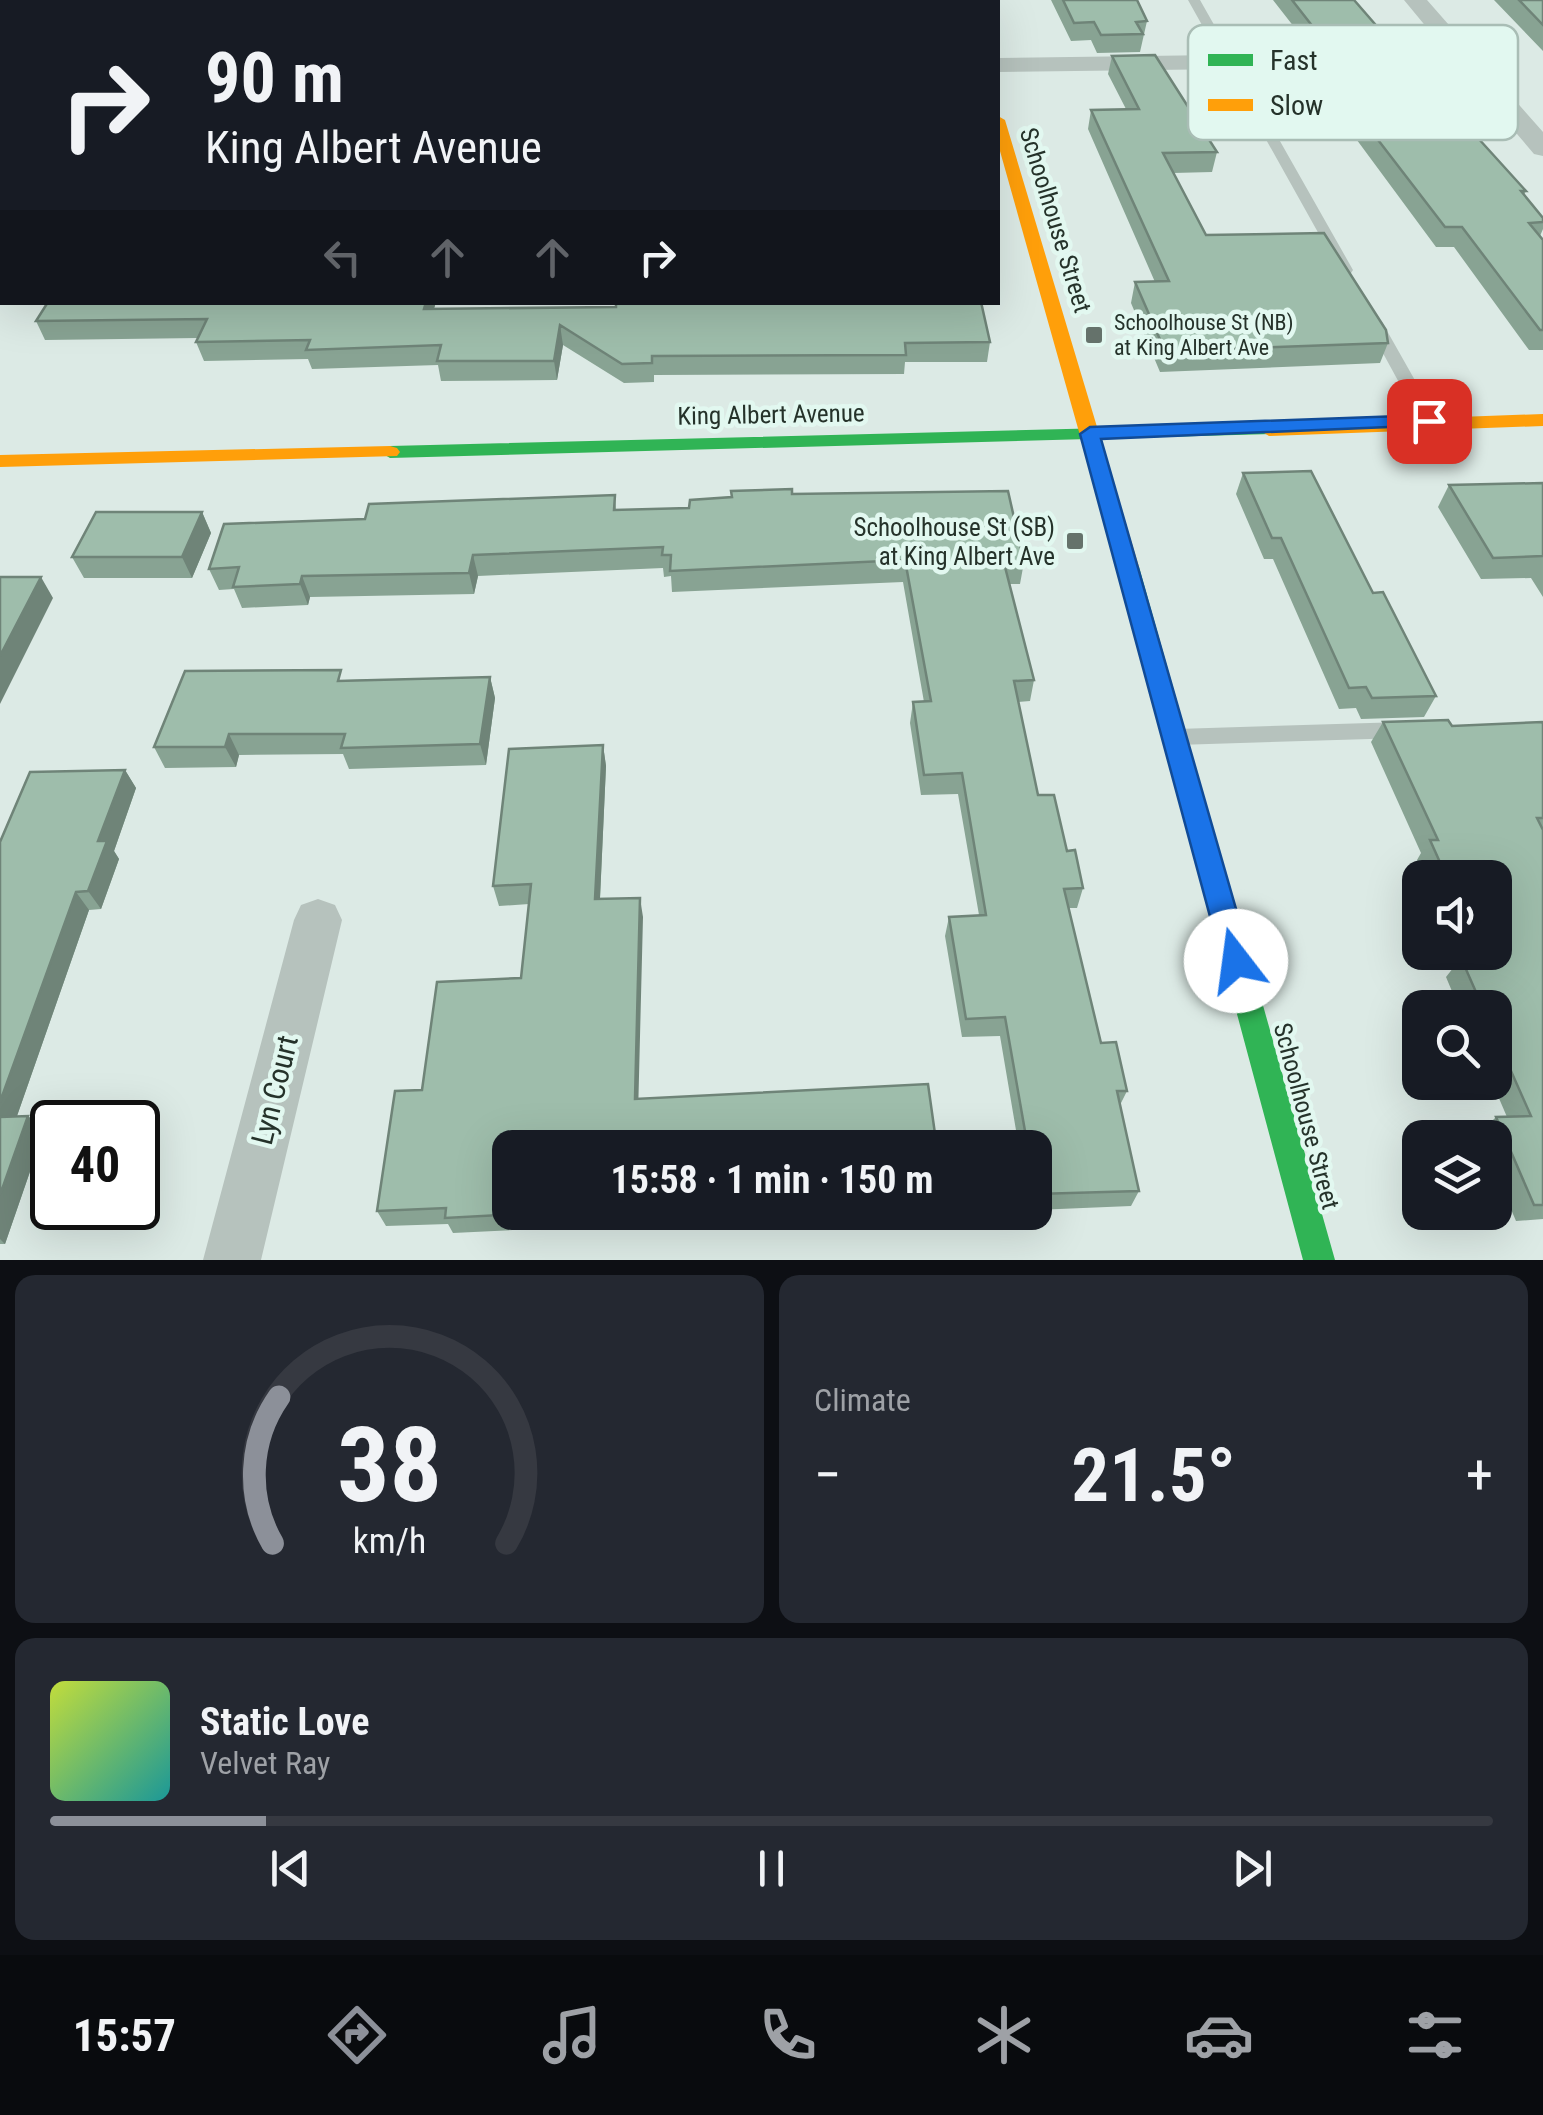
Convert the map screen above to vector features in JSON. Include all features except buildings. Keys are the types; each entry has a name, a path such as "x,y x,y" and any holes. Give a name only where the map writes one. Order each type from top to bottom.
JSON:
{"street":[{"path":"1414,0 1436,25"},
{"path":"1000,65 1188,63"},
{"path":"1518,120 1543,148"},
{"name":"Schoolhouse Street","path":"1000,127 1090,434 1318,1260"},
{"name":"King Albert Avenue","path":"0,461 1543,420"},
{"name":"Lyn Court","path":"232,1260 318,920"}],"lane":[{"path":"1194,0 1209,25"},
{"path":"1273,140 1356,289"},
{"path":"1365,306 1429,421"},
{"path":"1175,737 1429,729"}],"traffic: fast":[{"path":"390,452 1269,430"},
{"path":"1128,567 1319,1260"}],"traffic: slow":[{"path":"1000,127 1128,567"},
{"path":"1269,430 1543,420"},
{"path":"0,461 390,452"}],"place":[{"name":"Schoolhouse St (NB) at King Albert Ave","path":"1094,335"},
{"name":"Schoolhouse St (SB) at King Albert Ave","path":"1075,541"}],"route":[{"path":"1236,961 1090,434 1429,421"}]}
